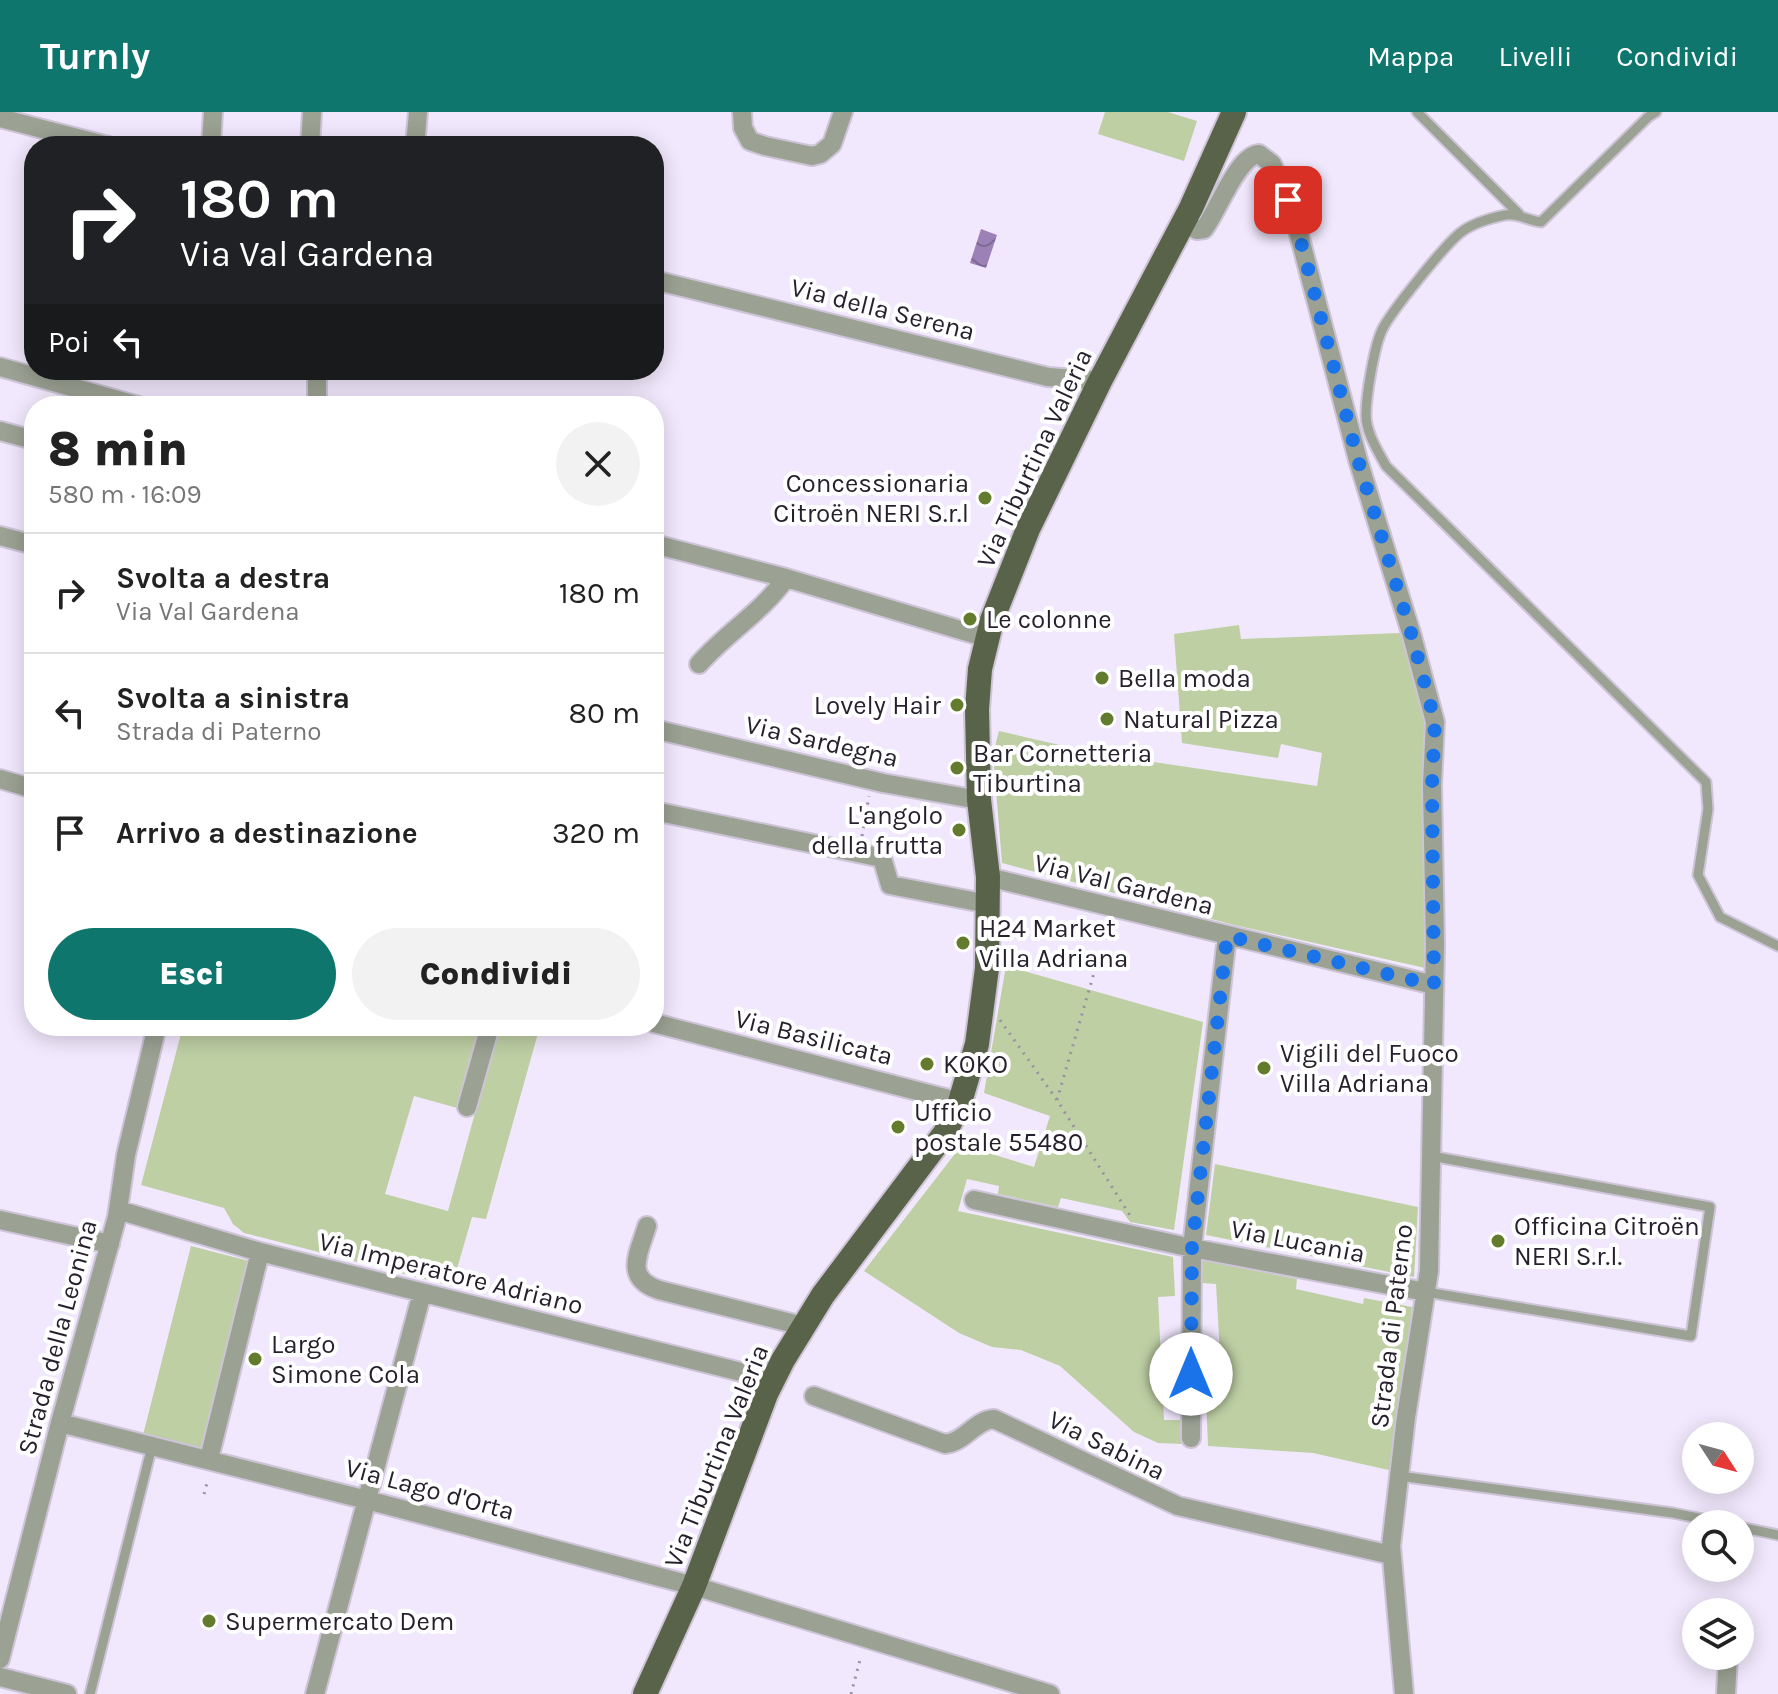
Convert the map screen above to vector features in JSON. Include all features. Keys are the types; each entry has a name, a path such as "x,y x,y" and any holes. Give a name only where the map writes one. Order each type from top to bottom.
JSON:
{"main road":[{"name":"Via Tiburtina Valeria","path":"645,1694 694,1586 773,1380 803,1326 945,1133 960,1102 977,1044 984,997 988,877 979,800 977,709 980,669 987,638 997,603 1019,549 1100,381 1184,223 1234,112"},
{"name":"Via Tiburtina Valeria","path":"1223,142 1244,112"}],"street":[{"path":"212,136 213,112"},
{"path":"311,136 312,112"},
{"path":"416,136 418,112"},
{"path":"742,112 743,128 750,141 812,156 820,154 832,144 843,112"},
{"path":"0,118 49,136"},
{"name":"Strada di Paterno","path":"1184,223 1197,230 1204,229 1250,155 1263,155 1272,164 1295,219 1358,460 1435,722 1429,1262 1391,1555 1405,1694"},
{"name":"Via della Serena","path":"664,282 1042,376 1100,381"},
{"path":"0,367 24,371"},
{"path":"80,380 116,396"},
{"path":"0,431 24,437"},
{"path":"0,536 24,542"},
{"path":"664,547 786,578 987,638"},
{"path":"699,664 717,643 770,599 786,578"},
{"name":"Via Sardegna","path":"664,731 872,780 979,800"},
{"path":"0,779 24,786"},
{"path":"664,813 882,858 890,885 988,904"},
{"name":"Via Val Gardena","path":"988,877 1434,985"},
{"path":"1191,1438 1192,1248 1227,936"},
{"name":"Via Basilicata","path":"664,1026 960,1102"},
{"name":"Strada della Leonina","path":"0,1659 4,1629 110,1244 126,1155 155,1036"},
{"path":"467,1107 487,1036"},
{"name":"Via Lucania","path":"974,1200 1192,1248 1426,1292"},
{"name":"Via Imperatore Adriano","path":"118,1210 260,1252 773,1380"},
{"path":"0,1220 110,1244"},
{"path":"647,1226 636,1264 637,1274 643,1283 659,1290 803,1326"},
{"path":"209,1459 260,1252"},
{"path":"315,1694 422,1293"},
{"name":"Via Sabina","path":"814,1396 945,1444 957,1441 986,1420 994,1419 1183,1508 1391,1555"},
{"name":"Via Lago d'Orta","path":"60,1423 694,1586"},
{"path":"694,1586 867,1649 1050,1694"},
{"path":"1726,1694 1727,1670"},
{"path":"0,1677 67,1694"}],"lane":[{"path":"1417,112 1519,214 1541,222 1656,112"},
{"path":"1519,214 1479,223 1460,233 1382,330 1366,417 1370,435 1386,466 1706,782 1708,809 1698,875 1720,917 1778,946"},
{"path":"1426,1292 1691,1336 1710,1207 1431,1156"},
{"path":"90,1694 152,1446"},
{"path":"1399,1476 1682,1515"},
{"path":"1754,1530 1778,1535"}],"path":[{"path":"859,853 872,780"},
{"path":"1057,1100 1096,966"},
{"path":"984,997 1057,1100 1144,1237"},
{"path":"851,1694 867,1649"}],"green space":[{"path":"1105,112 1168,112 1197,121 1184,161 1098,134"},
{"path":"1239,625 1241,639 1400,633 1425,716 1423,834 1428,951 1425,968 1234,925 1002,863 993,754 999,731 1099,754 1317,786 1322,753 1281,744 1278,758 1182,743 1174,634"},
{"path":"1006,966 1203,1022 1174,1230 1130,1222 1122,1211 1061,1198 1058,1207 998,1194 999,1186 967,1179 958,1211 1173,1257 1175,1296 1158,1297 1164,1420 1180,1420 1183,1444 1158,1443 1134,1432 1060,1366 1021,1350 992,1347 959,1333 864,1271 958,1150 967,1155 970,1150 977,1154 979,1150 1034,1167 1050,1116 984,1093"},
{"path":"180,1036 484,1036 461,1109 414,1096 385,1194 448,1211 496,1036 537,1036 486,1219 472,1217 452,1286 244,1233 233,1224 224,1208 141,1185"},
{"path":"1215,1164 1418,1207 1414,1277 1206,1235"},
{"path":"191,1246 249,1261 202,1449 143,1435"},
{"path":"1201,1260 1297,1279 1296,1289 1363,1304 1364,1298 1412,1307 1393,1471 1313,1453 1208,1446 1205,1373 1221,1372 1216,1284 1202,1283"}],"water":[{"path":"981,229 997,235 986,268 970,263"}],"place":[{"name":"Concessionaria Citroën NERI S.r.l","path":"985,498"},
{"name":"Le colonne","path":"970,619"},
{"name":"Bella moda","path":"1102,678"},
{"name":"Lovely Hair","path":"957,705"},
{"name":"Natural Pizza","path":"1107,719"},
{"name":"Bar Cornetteria Tiburtina","path":"957,768"},
{"name":"L'angolo della frutta","path":"959,830"},
{"name":"H24 Market Villa Adriana","path":"963,943"},
{"name":"KOKO","path":"927,1064"},
{"name":"Vigili del Fuoco Villa Adriana","path":"1264,1068"},
{"name":"Ufficio postale 55480","path":"898,1127"},
{"name":"Officina Citroën NERI S.r.l.","path":"1498,1241"},
{"name":"Largo Simone Cola","path":"255,1359"},
{"name":"Supermercato Dem","path":"209,1621"}],"route":[{"path":"1191,1374 1192,1248 1227,936 1434,985 1432,785 1435,722 1358,460 1288,200"}]}
